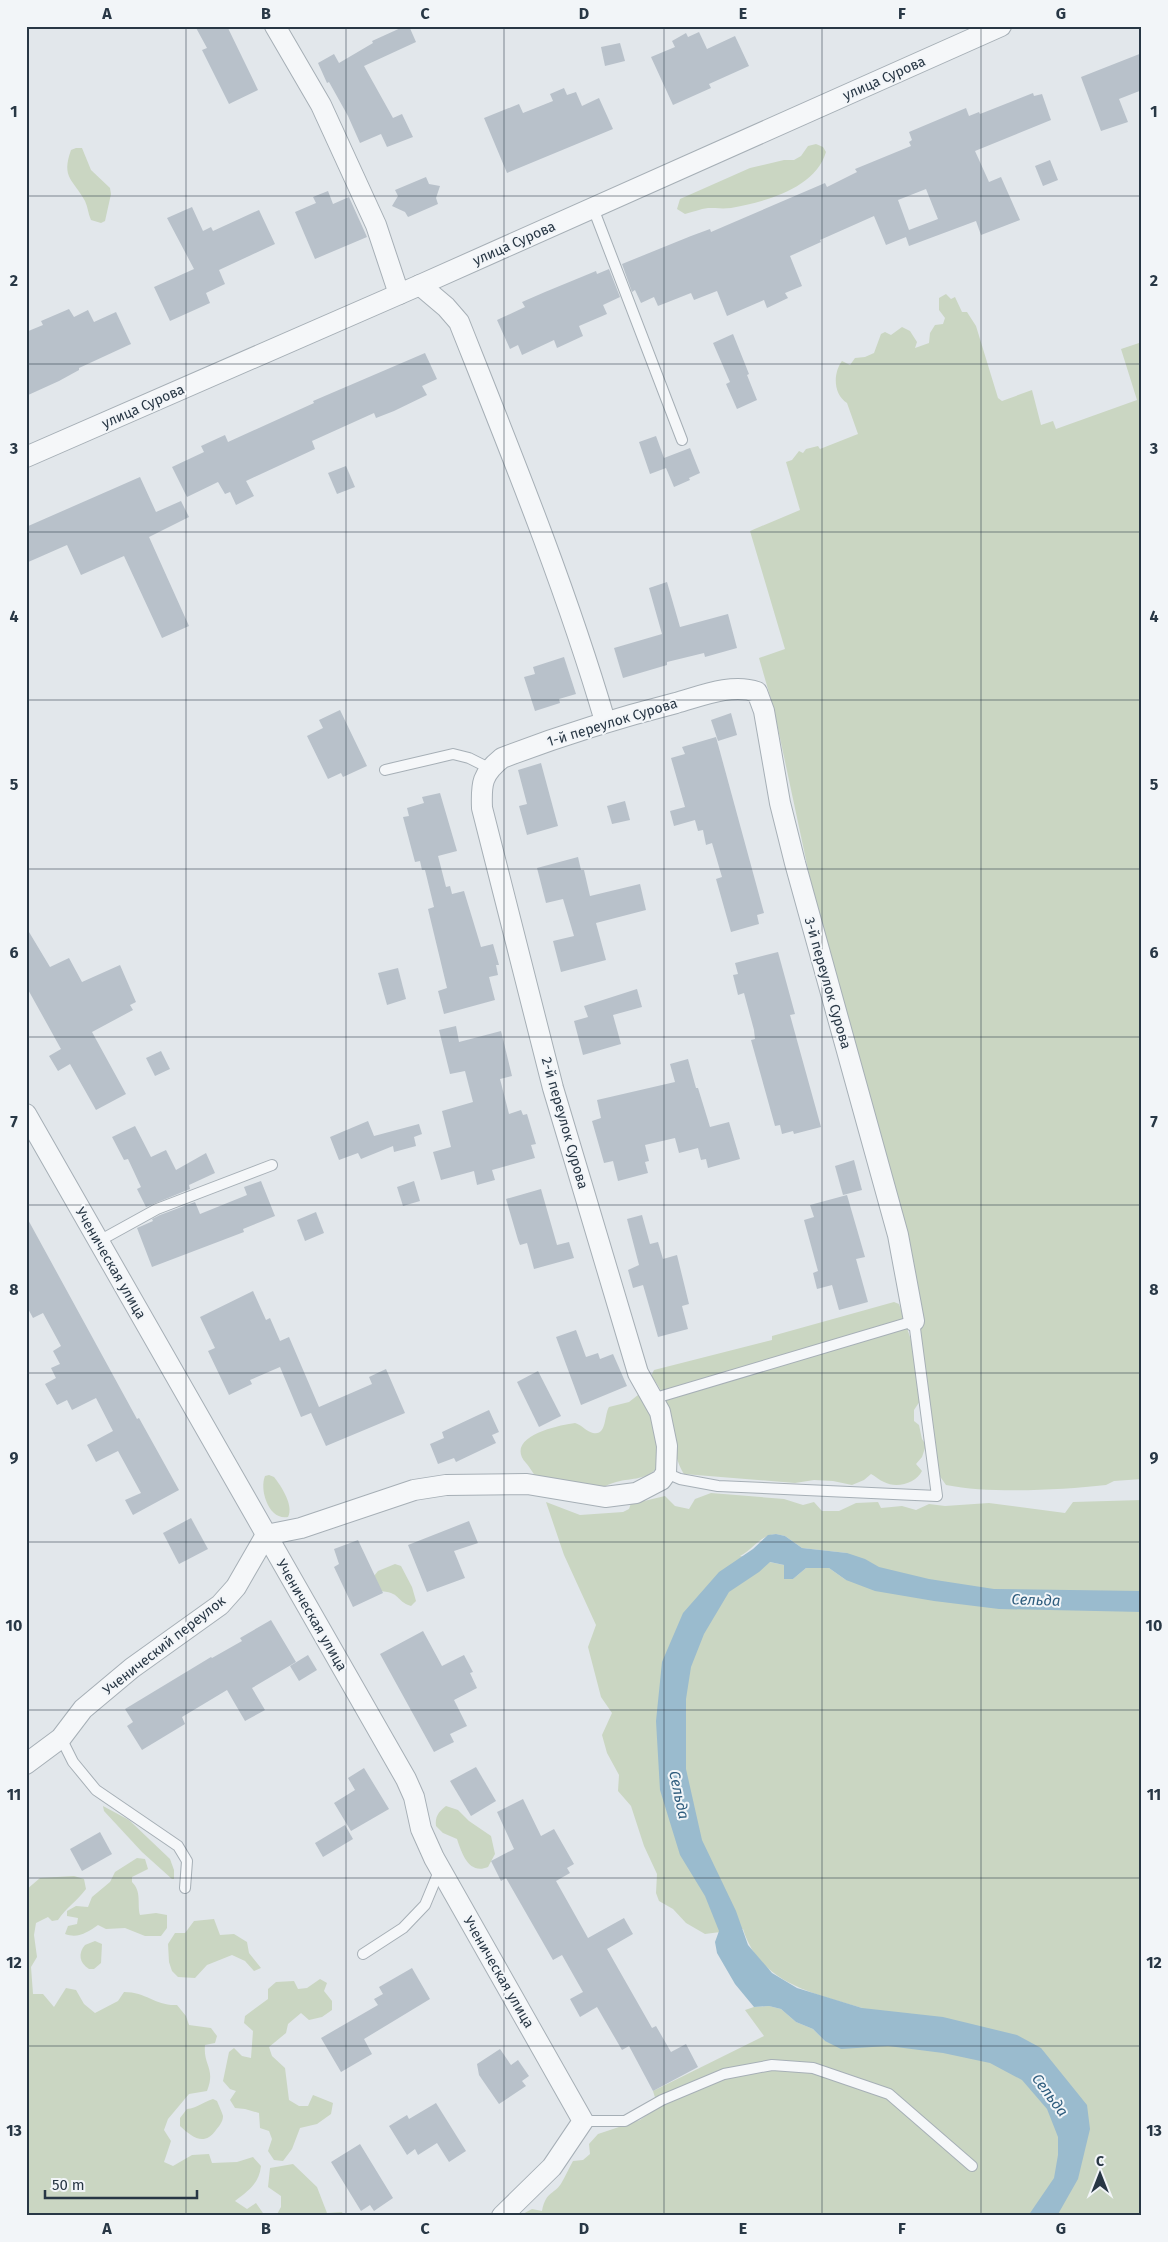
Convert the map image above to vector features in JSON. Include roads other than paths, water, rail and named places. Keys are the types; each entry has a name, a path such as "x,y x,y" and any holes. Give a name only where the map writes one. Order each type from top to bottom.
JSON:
{"street":[{"path":"275,26 321,105 376,225 400,294"},
{"name":"улица Сурова","path":"26,457 400,294 1001,26"},
{"path":"420,285 446,307 459,322 583,647 605,721"},
{"name":"3-й переулок Сурова","path":"710,694 745,688 757,692 764,711 780,804 898,1235 914,1321"},
{"name":"1-й переулок Сурова","path":"489,768 502,758 605,721 710,694"},
{"name":"2-й переулок Сурова","path":"489,768 481,785 482,808 554,1088 638,1373 660,1412 667,1446 666,1473"},
{"name":"Ученическая улица","path":"26,1114 406,1778 414,1796 421,1830 440,1869 584,2121"},
{"path":"266,1535 301,1528 414,1490 454,1485 527,1484 605,1497 636,1493 662,1480 666,1473"},
{"name":"Ученический переулок","path":"26,1764 62,1738 84,1709 132,1668 220,1605 236,1587 266,1535"},
{"path":"502,2216 552,2167 584,2121"}],"lane":[{"path":"593,208 682,440"},
{"path":"385,770 453,754 469,758 489,768"},
{"path":"99,1241 157,1209 272,1164"},
{"path":"652,1399 914,1321 937,1496 718,1486 680,1479 666,1473"},
{"path":"62,1738 73,1762 96,1790 178,1846 187,1861 184,1888"},
{"path":"363,1954 403,1928 425,1905 440,1869"},
{"path":"584,2121 624,2121 662,2100 724,2074 772,2064 813,2068 889,2094 972,2166"}],"water":[{"name":"Сельда","path":"768,1535 785,1536 802,1548 847,1553 865,1559 879,1567 929,1579 994,1589 1142,1591 1142,1612 999,1609 875,1591 846,1580 829,1568 806,1568 793,1579 784,1579 784,1565 770,1562 759,1572 729,1592 704,1634 691,1667 686,1699 686,1769 702,1840 736,1911 748,1945 772,1973 797,1988 862,2008 943,2017 1017,2035 1041,2048 1087,2105 1090,2129 1078,2179 1057,2216 1028,2216 1054,2178 1058,2155 1058,2137 1047,2109 1022,2080 990,2063 943,2053 888,2046 841,2049 825,2041 813,2029 796,2022 781,2009 769,2006 754,2007 735,1984 717,1953 715,1942 719,1931 705,1896 680,1855 660,1790 656,1721 662,1662 683,1613 719,1572 753,1549"}]}
